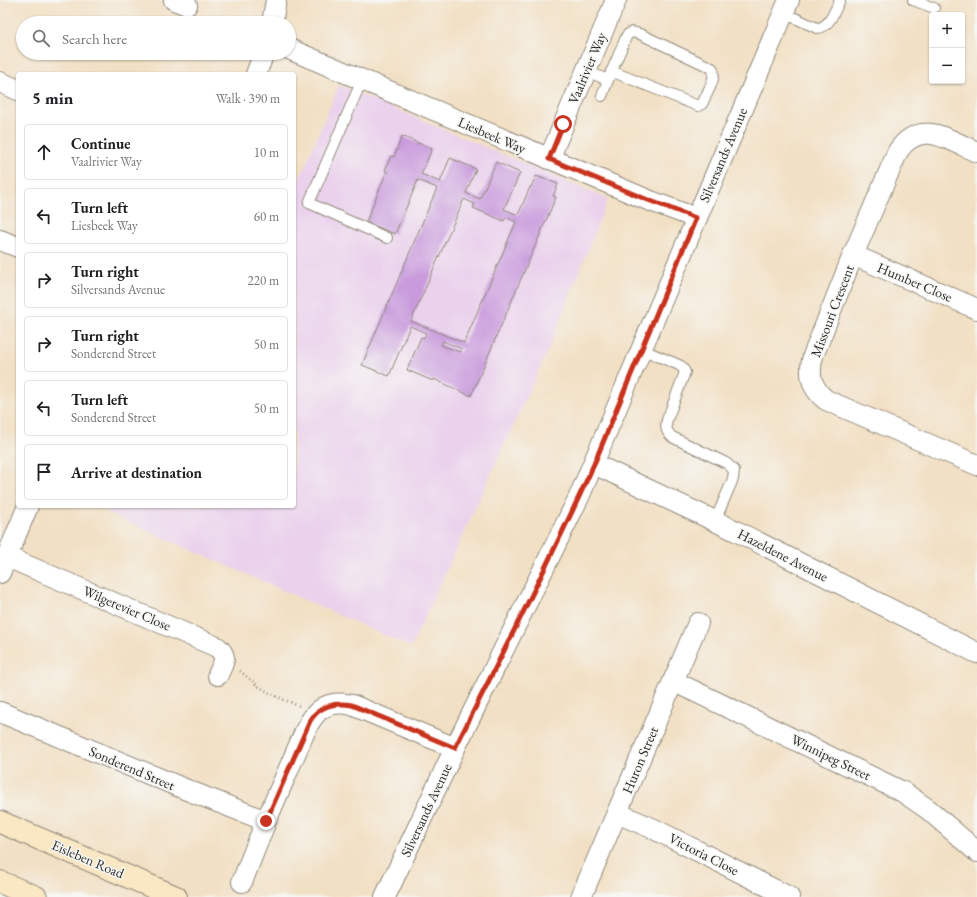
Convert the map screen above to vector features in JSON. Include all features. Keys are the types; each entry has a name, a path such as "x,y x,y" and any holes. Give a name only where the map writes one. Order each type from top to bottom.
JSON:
{"main road":[{"name":"Eisleben Road","path":"0,822 176,897"},
{"path":"0,882 36,897"}],"street":[{"path":"273,16 276,0"},
{"name":"Vaalrivier Way","path":"549,159 616,0"},
{"name":"Silversands Avenue","path":"385,897 455,748 508,643 594,464 786,6"},
{"name":"Liesbeek Way","path":"296,53 648,200 696,218"},
{"path":"257,72 261,60"},
{"path":"0,82 16,89"},
{"name":"Missouri Crescent","path":"977,152 931,133 921,133 912,136 904,142 898,151 853,256 810,366 810,375 815,390 826,400 977,465"},
{"path":"0,240 16,246"},
{"name":"Humber Close","path":"853,256 977,309"},
{"name":"Hazeldene Avenue","path":"594,464 975,646"},
{"path":"3,565 27,508"},
{"name":"Wilgerevier Close","path":"3,565 209,643 222,651 225,656 221,668"},
{"name":"Huron Street","path":"581,897 698,623"},
{"name":"Winnipeg Street","path":"673,681 903,792 929,810 977,852"},
{"path":"242,882 266,821 313,715 332,704 343,703 352,705 455,748"},
{"name":"Sonderend Street","path":"0,712 187,790 266,821"},
{"name":"Victoria Close","path":"618,813 654,829 789,897"}],"lane":[{"path":"786,6 817,28 821,28 828,23 840,0"},
{"path":"913,0 934,8"},
{"path":"586,71 610,75 698,106 702,104 715,72 712,68 640,34 632,32 627,35 610,75 602,96"},
{"path":"362,80 309,203 387,238"},
{"path":"641,349 679,365 684,370 684,374 667,420 666,428 669,434 672,437 726,463 734,470 733,479 715,521"}],"path":[{"path":"221,668 302,708 313,715"}],"shaded area":[{"path":"339,85 608,199 550,346 411,647 108,513 110,508 296,508 296,187"}],"building":[{"path":"402,136 432,149 421,174 440,182 450,158 476,169 466,193 480,199 496,162 520,173 504,209 518,215 536,176 558,184 553,196 556,197 471,396 434,379 433,381 407,370 421,337 424,338 426,333 410,326 389,376 362,365 437,188 418,180 395,234 366,222 387,171 385,170 391,156 394,157","holes":["464,199 475,204 473,208 504,221 506,217 516,222 464,343 411,321","443,341 462,349 460,352 441,345"]}],"route":[{"path":"266,821 313,715 332,704 343,703 352,705 455,748 508,643 594,464 696,218 549,159 563,124"}]}
